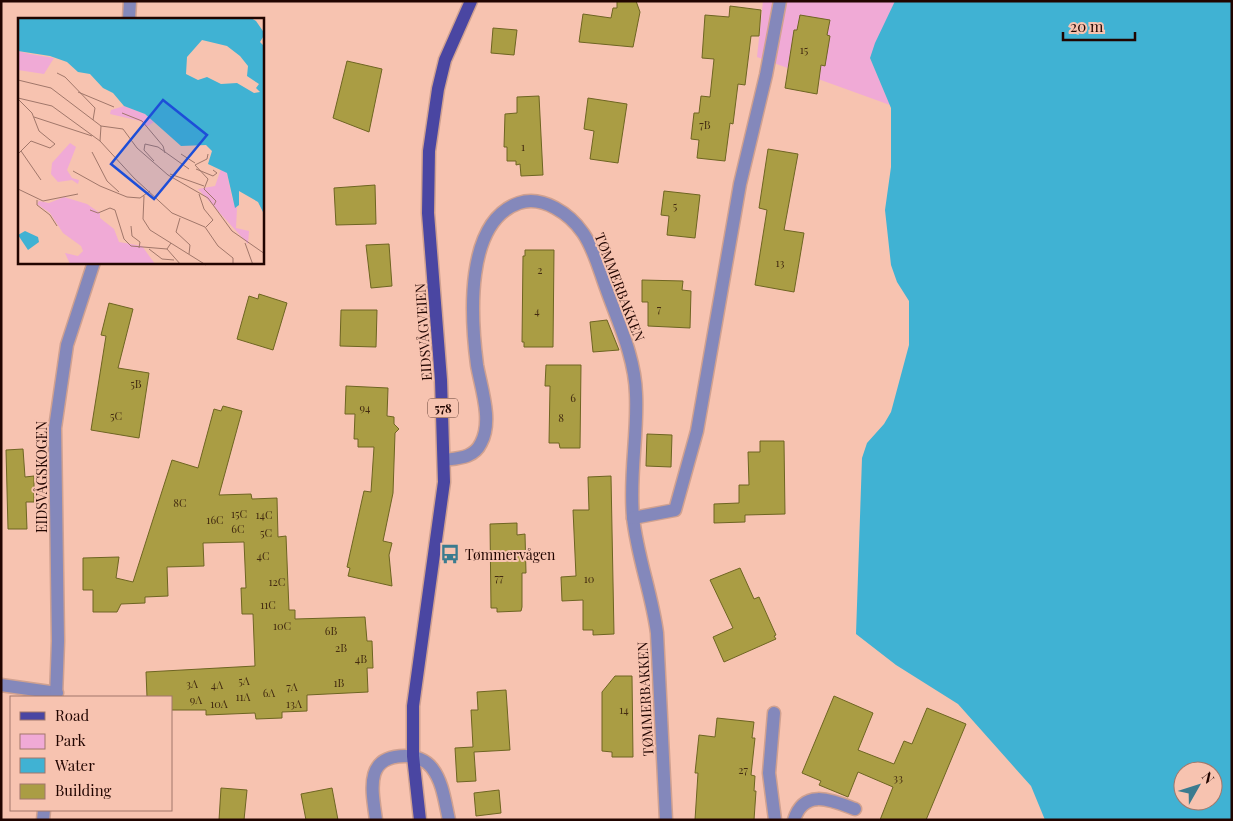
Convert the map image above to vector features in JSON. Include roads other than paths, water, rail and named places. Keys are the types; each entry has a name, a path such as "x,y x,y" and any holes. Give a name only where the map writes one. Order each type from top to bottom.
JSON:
{"main road":[{"name":"EIDSVÅGVEIEN","path":"420,820 413,756 416,679 442,505 444,460 441,380 428,213 429,151 436,98 445,60 471,1"}],"street":[{"path":"129,18 130,1"},
{"path":"633,518 675,510 697,431 740,184 766,75 780,1"},
{"name":"TØMMERBAKKEN","path":"444,460 469,456 481,443 486,431 486,417 476,356 473,303 480,247 495,219 503,212 520,202 544,203 571,219 584,234 629,353 636,394 630,484 633,518 656,626 666,820"},
{"name":"EIDSVÅGSKOGEN","path":"56,695 58,641 55,428 67,345 93,264"},
{"path":"1,686 56,695"},
{"path":"774,713 769,773 775,820"},
{"path":"376,820 372,784 378,766 382,761 393,756 413,756 427,763 435,772 443,793 449,820"},
{"path":"794,820 803,804 813,799 832,800 855,809"}],"water":[{"path":"895,1 1232,1 1232,820 1045,820 1031,786 958,704 896,665 856,634 862,458 867,443 884,424 891,412 909,345 909,301 897,282 891,265 885,210 891,167 891,108 870,58"}],"place":[{"name":"Tømmervågen","path":"450,554"}]}
